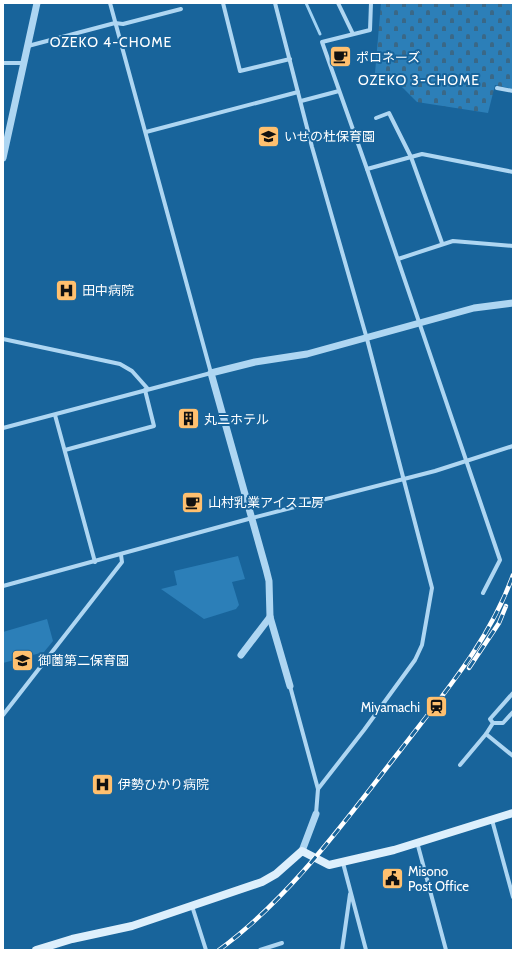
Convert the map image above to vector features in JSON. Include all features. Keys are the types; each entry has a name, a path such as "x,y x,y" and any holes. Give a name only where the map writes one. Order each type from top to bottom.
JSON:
{"main road":[{"path":"41,949 72,939 132,926 262,882 276,874 302,852 329,865 343,863 394,850 513,813"}],"street":[{"path":"110,3 269,581 270,617 318,789 316,814 302,852"},
{"path":"223,3 240,72 290,59"},
{"path":"275,3 298,92 367,339 432,588 422,645 415,660 364,730 318,789"},
{"path":"338,3 353,34"},
{"path":"371,3 370,30 322,42 420,322 500,560 483,593"},
{"path":"3,158 36,4"},
{"path":"28,46 116,23 123,24 181,9"},
{"path":"3,63 24,62"},
{"path":"497,88 513,91"},
{"path":"301,101 339,91"},
{"path":"146,132 298,92"},
{"path":"376,118 389,113 411,157 442,243"},
{"path":"367,169 422,154 513,172"},
{"path":"398,259 442,243 453,241 513,246"},
{"path":"3,428 255,362 307,354 367,339 420,322 474,308 513,303"},
{"path":"3,339 120,364 132,371 146,390 154,426 65,450"},
{"path":"55,415 95,562"},
{"path":"3,586 252,518 468,462 493,451 513,446"},
{"path":"3,715 122,562 121,555"},
{"path":"241,655 270,617"},
{"path":"493,723 490,719 513,693"},
{"path":"493,723 503,723 513,712"},
{"path":"460,765 486,734 493,723"},
{"path":"486,734 513,756"},
{"path":"491,819 513,897"},
{"path":"417,842 446,950"},
{"path":"343,863 366,950"},
{"path":"342,950 350,891"},
{"path":"192,905 206,950"},
{"path":"260,950 282,943"}],"green space":[{"path":"381,3 513,3 513,89 495,85 488,113 417,102 400,85 374,85"},
{"path":"238,556 245,579 232,582 239,605 236,609 204,619 161,589 177,585 174,571"},
{"path":"47,619 53,641 44,652 3,663 3,632"}],"waterway":[{"path":"306,3 320,34"}],"railway":[{"path":"219,950 270,907 293,883 358,805 463,668 491,623 503,600 513,575"},
{"path":"469,668 499,623 506,606"}],"place":[{"name":"ポロネーズ","path":"341,57"},
{"name":"いせの杜保育園","path":"269,136"},
{"name":"田中病院","path":"67,290"},
{"name":"丸二ホテル","path":"189,419"},
{"name":"山村乳業アイス工房","path":"192,502"},
{"name":"御薗第二保育園","path":"23,660"},
{"name":"Miyamachi","path":"436,707"},
{"name":"伊勢ひかり病院","path":"102,784"},
{"name":"Misono Post Office","path":"392,878"}],"district":[{"name":"OZEKO 4-CHOME","path":"111,42"},
{"name":"OZEKO 3-CHOME","path":"419,80"}]}
